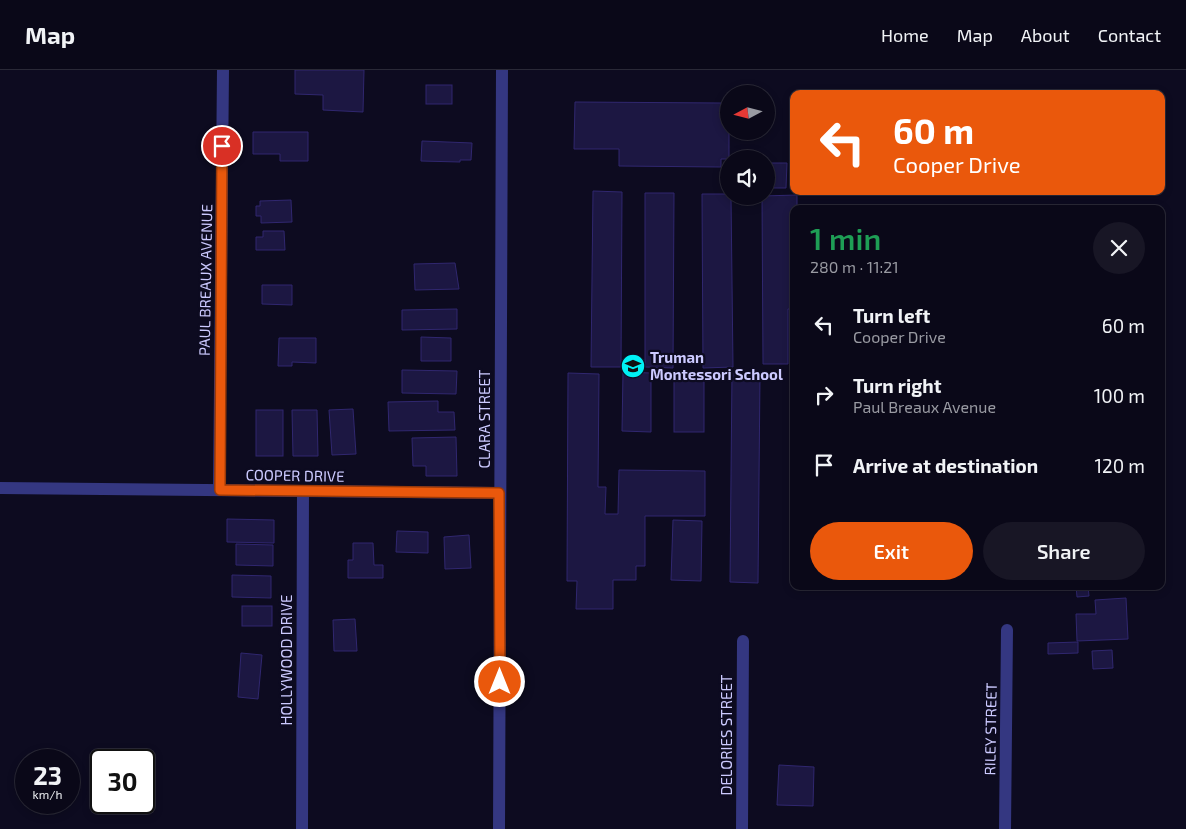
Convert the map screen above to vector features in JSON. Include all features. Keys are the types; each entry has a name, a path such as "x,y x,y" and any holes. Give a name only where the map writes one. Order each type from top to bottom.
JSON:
{"street":[{"name":"PAUL BREAUX AVENUE","path":"220,490 223,70"},
{"name":"CLARA STREET","path":"499,829 502,70"},
{"name":"COOPER DRIVE","path":"0,488 499,493"},
{"name":"HOLLYWOOD DRIVE","path":"302,829 303,491"},
{"name":"RILEY STREET","path":"1005,829 1007,630"},
{"name":"DELORIES STREET","path":"742,829 743,641"}],"building":[{"path":"295,70 364,70 363,112 323,110 323,95 295,94"},
{"path":"426,85 452,85 452,104 426,104"},
{"path":"575,102 720,103 720,140 729,140 729,150 720,150 720,167 619,166 619,149 574,149"},
{"path":"253,132 308,132 308,161 280,161 280,154 253,154"},
{"path":"422,141 472,143 471,160 460,160 460,162 421,161"},
{"path":"775,163 787,163 786,188 775,188"},
{"path":"593,191 622,192 621,367 591,367"},
{"path":"645,193 674,193 673,368 645,367"},
{"path":"702,194 720,194 720,205 731,205 733,367 703,368"},
{"path":"797,195 797,205 790,205 788,364 763,364 762,205 775,205 775,196"},
{"path":"291,200 292,222 261,223 261,216 256,216 256,206 260,206 260,201"},
{"path":"263,231 284,231 285,250 256,250 256,237 263,237"},
{"path":"455,263 459,289 415,290 414,264"},
{"path":"262,285 292,285 292,305 262,304"},
{"path":"457,309 457,329 402,330 402,310"},
{"path":"421,337 451,338 451,361 421,361"},
{"path":"279,338 316,338 316,363 292,362 292,366 278,366"},
{"path":"402,370 457,371 456,394 402,393"},
{"path":"623,372 651,373 651,432 622,431"},
{"path":"568,373 599,374 598,487 606,487 605,514 618,514 619,470 705,471 705,516 645,516 645,566 636,566 636,580 613,580 613,609 576,609 577,581 567,581"},
{"path":"732,373 760,374 758,583 730,582"},
{"path":"674,374 704,374 704,432 674,432"},
{"path":"438,401 438,412 454,412 455,430 389,431 388,402"},
{"path":"353,409 356,454 332,455 329,410"},
{"path":"256,410 283,410 283,456 256,456"},
{"path":"292,410 317,410 318,456 293,456"},
{"path":"456,437 457,476 426,476 426,466 413,466 412,438"},
{"path":"227,519 274,520 274,543 227,542"},
{"path":"673,520 702,521 701,581 671,580"},
{"path":"397,531 428,532 428,553 396,552"},
{"path":"469,535 471,568 445,569 444,537"},
{"path":"353,543 373,543 374,565 383,565 383,578 348,578 348,560 353,560"},
{"path":"236,544 273,545 273,566 236,565"},
{"path":"232,575 271,576 271,598 232,597"},
{"path":"1076,590 1088,590 1089,596 1077,597"},
{"path":"1126,598 1128,639 1077,641 1076,614 1096,614 1095,600"},
{"path":"242,606 272,606 272,626 242,626"},
{"path":"355,619 357,651 334,651 333,620"},
{"path":"1078,642 1078,653 1048,654 1048,643"},
{"path":"1112,650 1113,668 1093,669 1092,651"},
{"path":"241,653 262,655 258,699 238,697"},
{"path":"779,765 814,767 813,806 777,805"}],"place":[{"name":"Truman Montessori School","path":"633,366"}],"route":[{"path":"222,146 220,490 499,493 501,573 500,682"}]}
